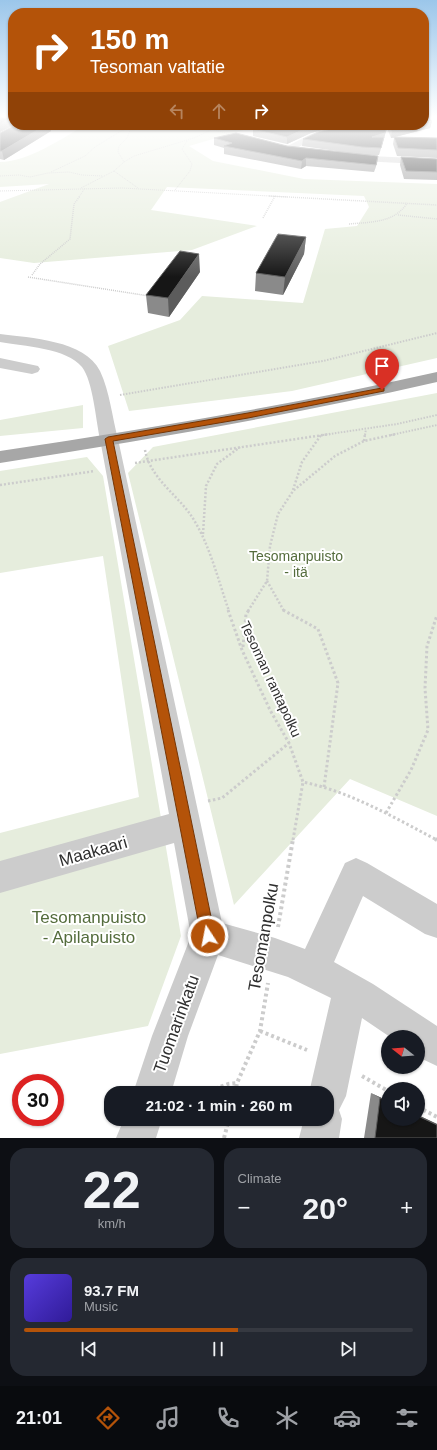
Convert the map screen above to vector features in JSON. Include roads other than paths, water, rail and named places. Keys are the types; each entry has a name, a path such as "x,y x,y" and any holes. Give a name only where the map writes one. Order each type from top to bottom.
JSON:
{"main road":[{"path":"0,457 360,394 437,377"}],"street":[{"path":"0,338 66,351 77,355 87,363 92,372 108,439 208,936 273,955 312,970 351,990 437,1048"},
{"path":"0,362 32,369"},
{"name":"Maakaari","path":"0,877 184,816"},
{"path":"312,970 356,874 437,922"},
{"name":"Tuomarinkatu","path":"154,1086 170,1036 208,936"},
{"path":"329,1086 351,990"},
{"path":"136,1138 140,1126"},
{"path":"319,1138 321,1126"}],"park label":[{"name":"Tesomanpuisto - itä","path":"296,564"},
{"name":"Tesomanpuisto - Apilapuisto","path":"89,927"}]}
